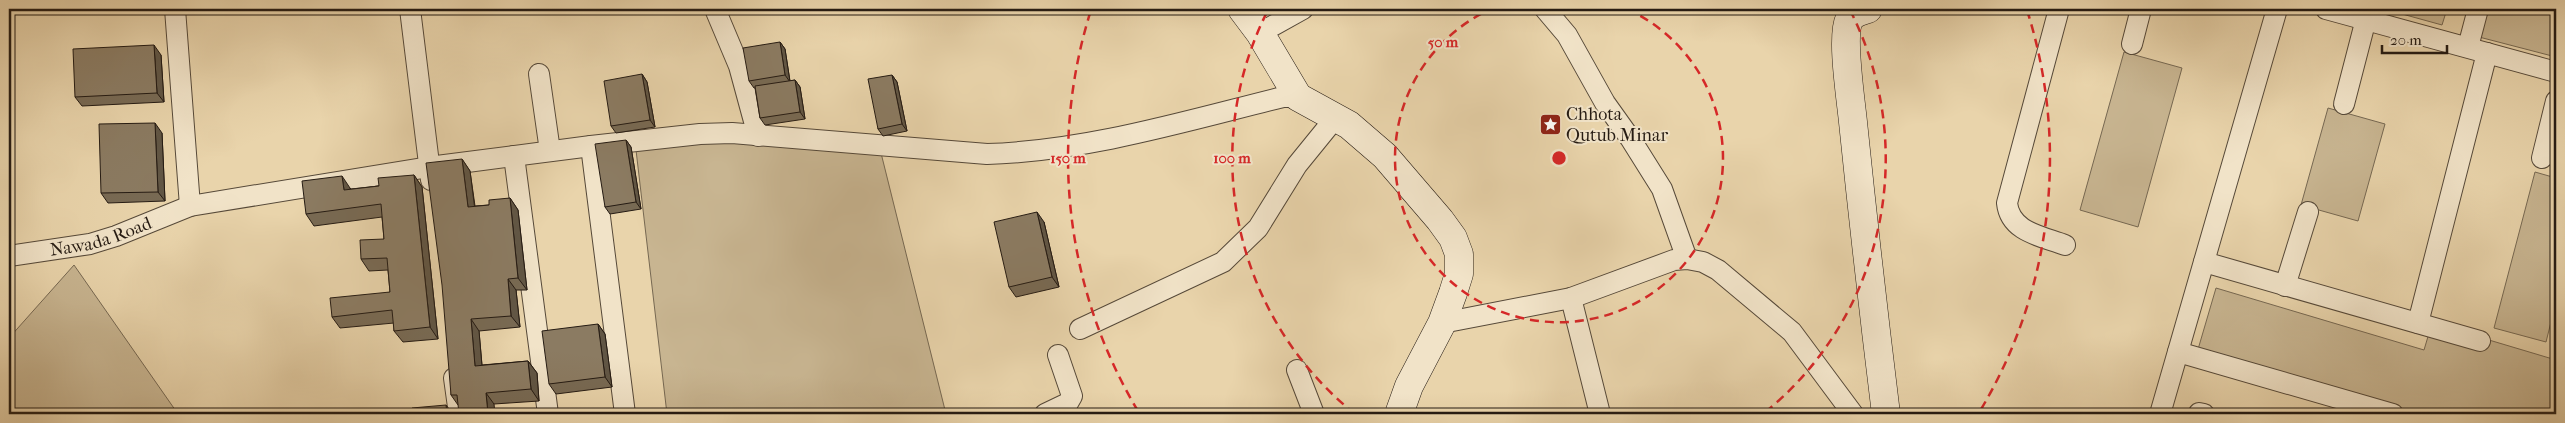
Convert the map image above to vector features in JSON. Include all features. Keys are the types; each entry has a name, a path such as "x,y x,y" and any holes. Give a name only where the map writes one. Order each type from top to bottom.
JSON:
{"street":[{"path":"175,9 190,206"},
{"path":"410,9 433,197"},
{"path":"715,9 739,66 758,136"},
{"path":"1242,9 1260,33 1298,97 1350,125 1385,156 1411,184 1453,238 1459,254 1458,274 1442,323 1409,386 1400,414"},
{"path":"1260,33 1304,9"},
{"path":"1545,9 1566,35 1605,104 1630,138 1662,189 1687,259"},
{"path":"1868,9 1858,12 1849,20 1847,28 1848,77 1867,260 1886,414"},
{"path":"2059,9 2007,203 2008,212 2013,223 2065,245"},
{"path":"2132,44 2140,9"},
{"path":"2160,414 2277,9"},
{"path":"2326,9 2556,72"},
{"path":"2418,323 2477,50 2478,9"},
{"path":"2344,104 2366,19"},
{"path":"540,74 550,152"},
{"name":"Nawada Road","path":"9,256 90,244 116,236 190,206 429,167 591,146 700,134 732,133 987,154 1021,153 1067,146 1283,97 1298,97"},
{"path":"2542,158 2556,101"},
{"path":"1080,329 1223,262 1258,228 1297,165 1336,117"},
{"path":"591,146 625,414"},
{"path":"514,156 548,414"},
{"path":"2285,286 2308,212"},
{"path":"1442,323 1571,298 1674,260 1687,259 1703,262 1718,270 1792,332 1853,414"},
{"path":"2204,262 2480,341"},
{"path":"1571,298 1600,414"},
{"path":"2178,352 2393,414"},
{"path":"452,355 458,414"},
{"path":"1046,414 1068,403 1072,396 1058,355"},
{"path":"1296,370 1314,414"}],"shaded area":[{"path":"2384,9 2447,9 2442,25"},
{"path":"2486,9 2556,9 2556,57 2479,37"},
{"path":"2124,52 2182,68 2138,227 2080,210"},
{"path":"2328,108 2385,124 2358,221 2301,205"},
{"path":"717,135 881,153 946,414 667,414 636,150"},
{"path":"2535,172 2556,178 2556,302 2546,342 2494,328"},
{"path":"74,265 178,414 9,414 9,338"},
{"path":"2216,288 2424,350 2432,323 2556,360 2556,414 2367,414 2194,363"}],"building":[{"path":"780,42 785,75 749,81 743,48"},
{"path":"154,45 157,93 75,97 73,49"},
{"path":"642,74 650,120 611,126 604,81"},
{"path":"892,75 902,124 878,129 868,79"},
{"path":"795,80 800,112 760,118 755,86"},
{"path":"155,123 158,192 101,193 99,124"},
{"path":"626,140 636,202 605,207 595,144"},
{"path":"462,159 468,207 489,205 489,200 510,198 518,278 508,279 511,316 471,319 475,366 528,361 531,389 486,393 488,414 459,414 457,395 451,395 442,285 426,163"},
{"path":"414,175 430,327 394,331 392,310 332,317 330,298 390,292 387,258 361,259 360,240 384,239 381,204 306,214 302,181 342,176 344,190 379,186 378,178"},
{"path":"1037,212 1052,277 1009,287 994,222"},
{"path":"598,324 605,377 549,384 542,331"},
{"path":"446,405 447,414 413,414 412,408"},
{"path":"609,411 609,414 580,414"}],"place":[{"name":"Chhota Qutub Minar","path":"1550,124"}]}
